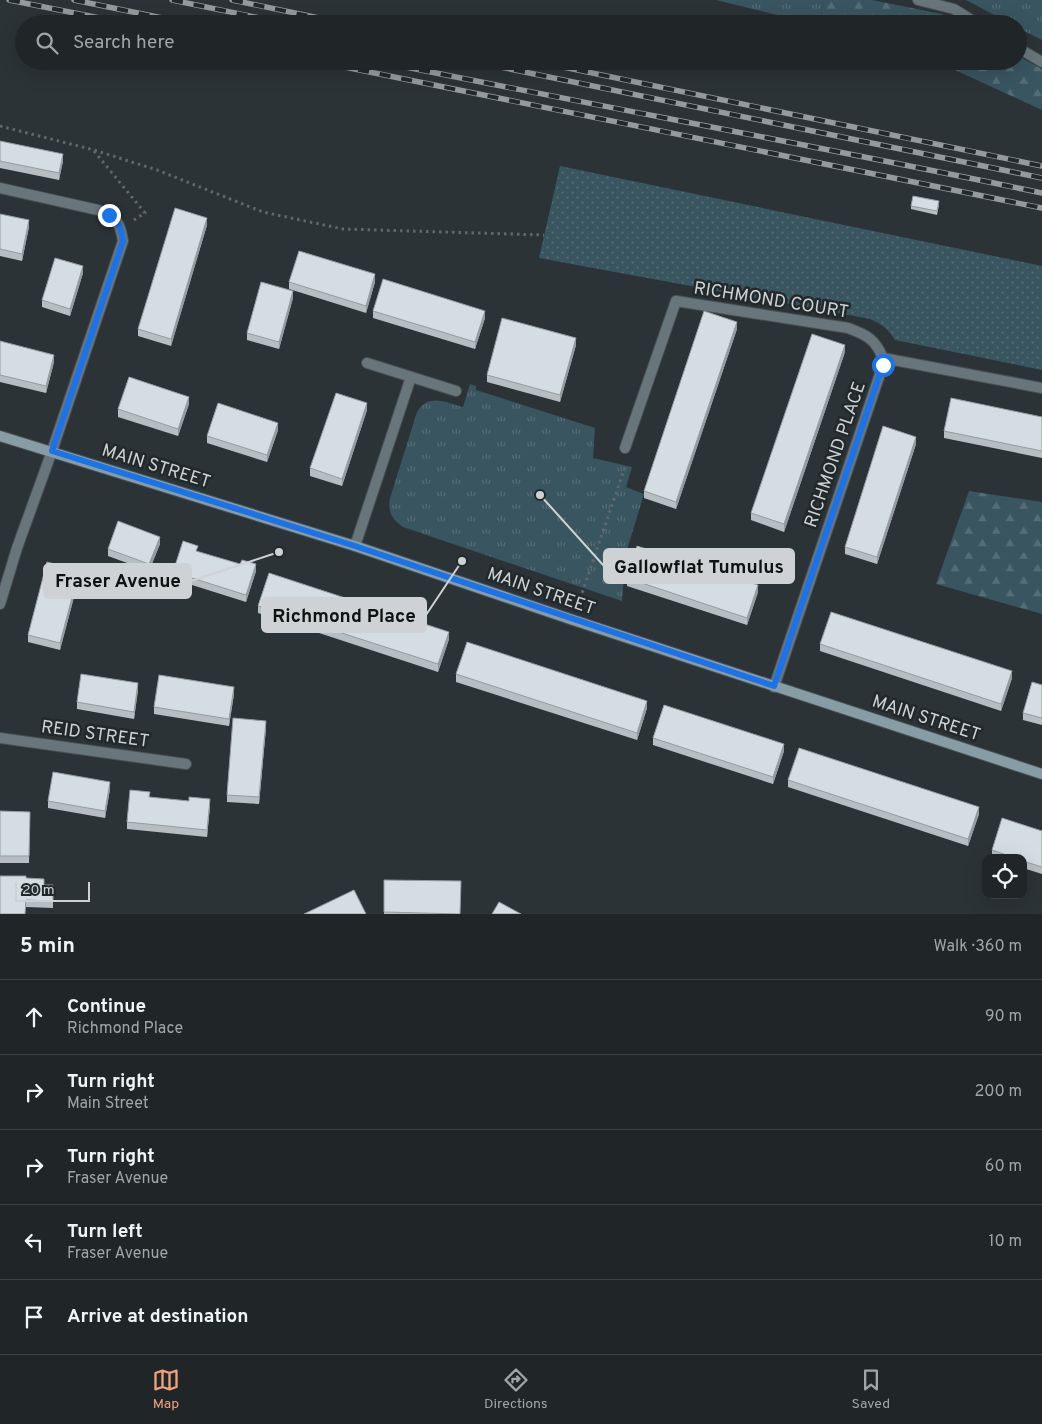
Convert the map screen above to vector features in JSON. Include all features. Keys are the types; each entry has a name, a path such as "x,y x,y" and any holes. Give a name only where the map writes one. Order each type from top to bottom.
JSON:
{"main road":[{"name":"MAIN STREET","path":"0,436 355,546 573,620 1042,774"}],"street":[{"path":"918,0 954,9 964,15"},
{"path":"1027,53 1042,62"},
{"path":"0,188 98,210 119,224 123,241 17,548 0,604"},
{"name":"RICHMOND COURT","path":"625,448 676,302 848,328 872,339 879,348 883,358"},
{"path":"883,358 1042,388"},
{"name":"RICHMOND PLACE","path":"774,686 883,365 883,358"},
{"path":"367,362 456,391"},
{"path":"355,546 411,377"},
{"name":"REID STREET","path":"0,738 186,764"}],"path":[{"path":"0,126 94,150 157,170 262,212 344,229 544,235"},
{"path":"94,150 145,213 119,224"},
{"path":"573,620 626,466 625,448"}],"green space":[{"path":"716,0 823,0 821,15 777,15"},
{"path":"823,0 872,0 944,15 821,15"},
{"path":"966,0 1042,0 1042,40 1027,32 1027,15 994,15"},
{"path":"1027,61 1042,69 1042,110 955,70 1027,70"},
{"path":"560,166 1042,266 1042,370 895,340 884,327 870,319 539,258"},
{"path":"470,384 476,386 476,390 595,428 593,458 632,467 626,487 644,494 626,553 622,601 403,527 396,521 390,511 390,498 417,412 426,402 437,400 463,407"},
{"path":"969,491 1042,502 1042,614 936,584"}],"building":[{"path":"0,141 63,154 59,173 0,161"},
{"path":"913,196 939,201 937,211 911,206"},
{"path":"175,208 207,218 171,339 138,329"},
{"path":"0,214 29,220 22,254 0,249"},
{"path":"299,251 375,274 366,306 289,282"},
{"path":"55,258 83,266 70,309 42,300"},
{"path":"383,279 485,311 475,342 373,311"},
{"path":"261,282 293,291 279,342 247,333"},
{"path":"704,311 737,322 676,502 644,491"},
{"path":"502,318 576,338 560,395 487,375"},
{"path":"812,334 845,345 784,524 751,513"},
{"path":"0,341 54,355 46,386 0,375"},
{"path":"129,377 189,397 178,429 118,409"},
{"path":"336,393 367,403 342,479 310,468"},
{"path":"951,398 1042,417 1042,451 944,431"},
{"path":"218,403 278,423 267,455 207,436"},
{"path":"883,426 916,437 877,557 845,547"},
{"path":"118,521 160,537 149,564 108,549"},
{"path":"183,541 198,546 196,551 240,564 242,560 256,564 246,595 173,572"},
{"path":"637,546 758,585 747,618 627,578"},
{"path":"47,562 79,571 60,643 28,635"},
{"path":"269,573 449,632 438,664 258,606"},
{"path":"831,612 1012,671 1001,704 820,644"},
{"path":"467,642 647,701 637,733 456,674"},
{"path":"81,674 138,683 134,712 77,702"},
{"path":"159,675 234,687 229,719 154,707"},
{"path":"1032,682 1042,685 1042,718 1023,713"},
{"path":"664,705 784,744 773,777 653,738"},
{"path":"233,718 266,721 259,797 227,795"},
{"path":"799,748 979,807 968,839 788,780"},
{"path":"53,772 110,782 105,811 48,801"},
{"path":"130,790 150,792 149,797 189,801 189,797 210,799 207,830 127,822"},
{"path":"0,811 30,812 29,856 0,856"},
{"path":"1002,818 1042,831 1042,867 1027,862 1027,854 1004,854 992,850"},
{"path":"0,876 26,876 26,878 44,879 44,885 53,885 53,901 26,900 25,914 0,914"},
{"path":"384,880 461,881 460,914 384,912"},
{"path":"354,890 366,914 304,914"},
{"path":"499,902 521,914 492,914"}],"railway":[{"path":"9,0 85,15"},
{"path":"74,0 148,15"},
{"path":"172,0 245,15"},
{"path":"232,0 304,15"},
{"path":"360,70 1042,208"},
{"path":"422,70 1042,193"},
{"path":"515,70 1042,178"},
{"path":"578,70 1042,166"}],"place":[{"name":"Gallowflat Tumulus","path":"540,495"},
{"name":"Fraser Avenue","path":"279,552"},
{"name":"Richmond Place","path":"462,561"}],"route":[{"path":"109,215 121,227 123,241 52,451 355,546 774,686 883,365"}]}
